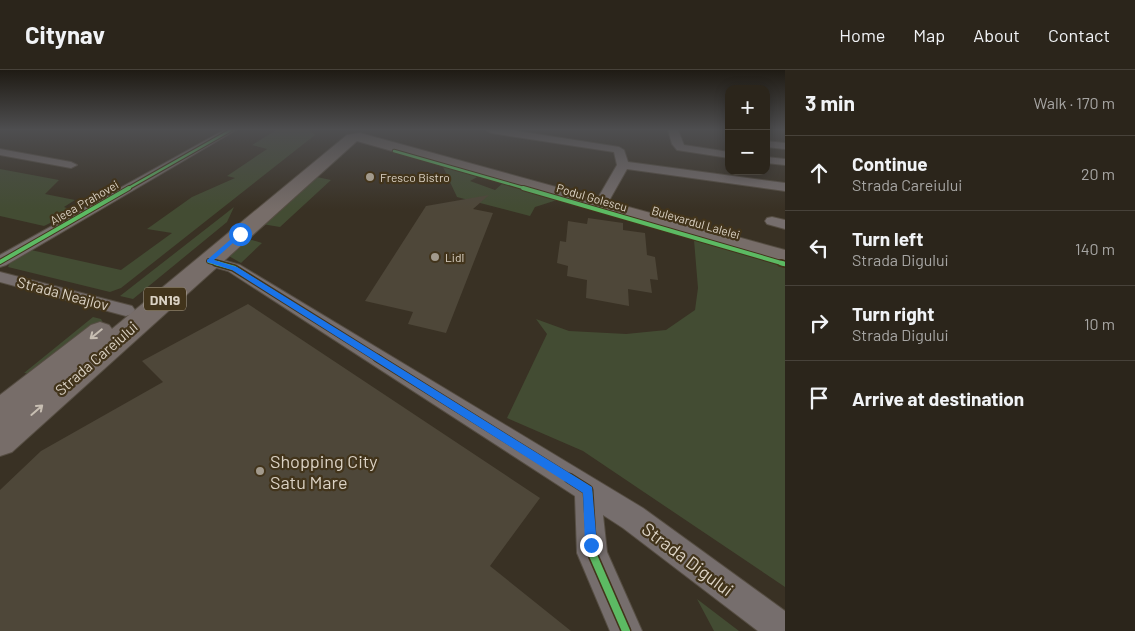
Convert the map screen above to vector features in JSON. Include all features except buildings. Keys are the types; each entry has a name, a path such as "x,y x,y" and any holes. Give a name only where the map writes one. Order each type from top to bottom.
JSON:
{"main road":[{"name":"Strada Careiului","path":"0,413 126,310 331,156"},
{"name":"Strada Careiului","path":"0,442 333,156"},
{"name":"Bulevardul Lalelei","path":"427,156 785,257"},
{"name":"Bulevardul Lalelei","path":"433,156 605,196 785,247"}],"street":[{"path":"23,156 71,165"},
{"name":"Aleea Prahovei","path":"0,262 185,156"},
{"path":"605,196 623,165 621,156"},
{"path":"770,160 785,162"},
{"path":"623,165 785,187"},
{"name":"Strada Digului","path":"209,261 234,268 633,518 785,631"},
{"name":"Strada Neajlov","path":"0,277 126,310"},
{"path":"588,490 592,553 626,631"}],"green space":[{"path":"256,156 288,156 121,288 110,292 8,267 11,260 31,250 121,270 172,233 147,229 192,197 235,178 227,176"},
{"path":"334,156 342,156 317,177 331,180 280,227 262,224"},
{"path":"443,167 479,176 470,181 495,190 503,183 557,200 535,207 530,216 457,197"},
{"path":"0,169 59,180 45,194 75,200 64,207 75,211 44,226 0,216"},
{"path":"234,207 227,222 133,299 120,296"},
{"path":"252,240 262,243 241,263 227,255 243,242"},
{"path":"694,240 785,267 785,587 583,451 507,418 547,334 536,319 569,331 626,334 666,330 695,310 698,288"},
{"path":"93,317 101,319 103,323 41,375 24,373"},
{"path":"697,599 739,631 714,631"}],"cycle path":[{"path":"0,262 185,156"},
{"name":"Podul Golescu","path":"412,156 785,264"},
{"path":"209,261 234,268 588,490 592,553 626,631"}],"place":[{"name":"Fresco Bistro","path":"370,177"},
{"name":"Lidl","path":"435,257"},
{"name":"Shopping City Satu Mare","path":"260,471"}],"route":[{"path":"240,234 209,261 234,268 588,490 591,545"}]}
